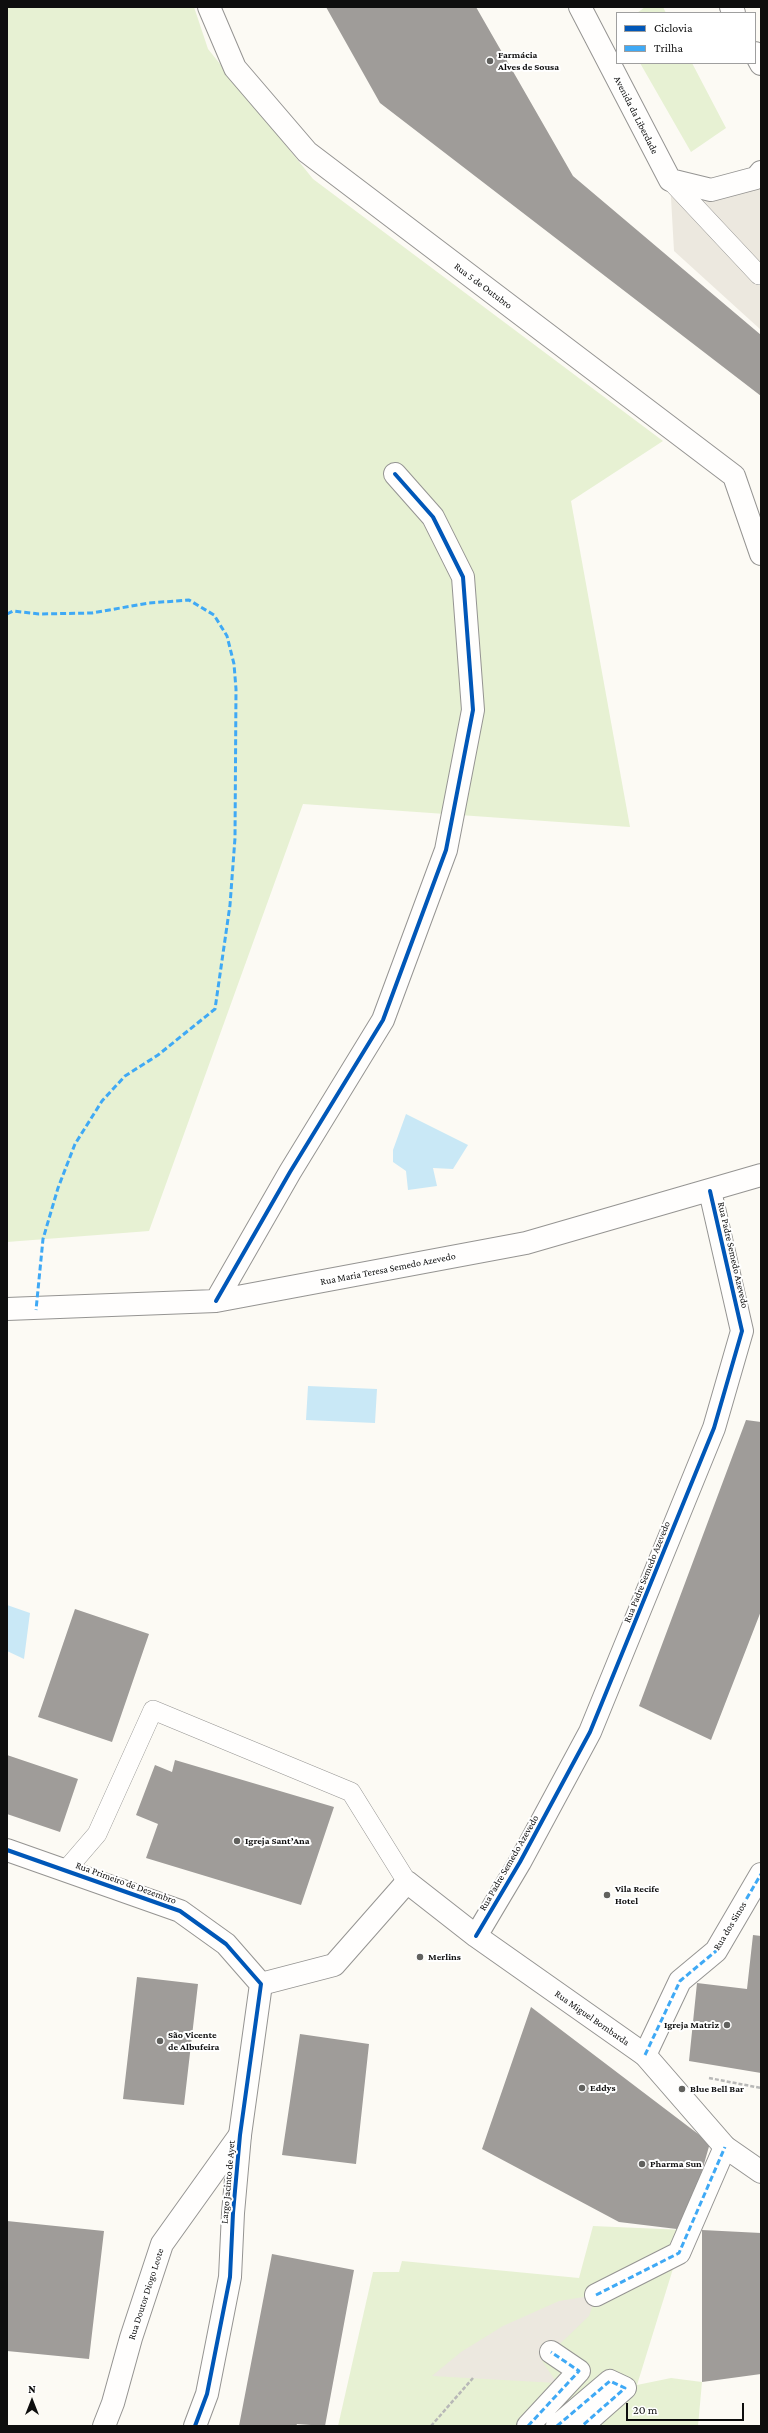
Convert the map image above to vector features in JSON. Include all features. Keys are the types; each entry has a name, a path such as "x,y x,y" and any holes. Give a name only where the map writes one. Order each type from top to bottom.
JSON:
{"street":[{"name":"Rua 5 de Outubro","path":"209,7 235,68 307,152 734,476 761,554"},
{"name":"Avenida da Liberdade","path":"580,7 670,180"},
{"path":"756,55 761,64"},
{"path":"670,180 711,190 756,178 761,172"},
{"path":"216,1301 290,1172 383,1020 446,850 473,710 463,577 433,517 395,474"},
{"name":"Rua Maria Teresa Semedo Azevedo","path":"7,1309 216,1301 526,1243 761,1175"},
{"name":"Rua Padre Semedo Azevedo","path":"476,1936 520,1862 590,1732 714,1428 742,1330 710,1191"},
{"name":"Rua Primeiro de Dezembro","path":"7,1850 180,1912 226,1944 261,1984"},
{"name":"Rua dos Sinos","path":"645,2055 680,1981 716,1951 761,1874"},
{"path":"261,1984 334,1964 407,1882"},
{"name":"Rua Miguel Bombarda","path":"407,1882 476,1936 645,2055 725,2147 761,2172"},
{"name":"Largo Jacinto de Ayet","path":"194,2426 207,2394 230,2277 233,2213 240,2135 261,1984"},
{"name":"Rua Doutor Diogo Leote","path":"104,2426 114,2403 131,2338 162,2244 240,2135"},
{"path":"596,2295 679,2253 725,2147"},
{"path":"528,2426 579,2371 551,2352"},
{"path":"557,2426 610,2381 625,2388 582,2426"}],"lane":[{"name":"Avenida da Liberdade","path":"670,180 759,275 761,275"},
{"path":"66,1870 97,1834 153,1710 351,1792 407,1882"}],"path":[{"path":"430,2426 473,2378"}],"green space":[{"path":"7,7 194,7 208,49 313,179 663,441 571,501 630,827 303,804 149,1231 7,1242"},
{"path":"645,7 663,7 666,12 638,12"},
{"path":"641,64 693,64 726,128 691,152"},
{"path":"593,2226 685,2230 637,2385 671,2378 702,2382 698,2426 338,2426 373,2272 399,2272 402,2261 579,2278"}],"shaded area":[{"path":"761,172 761,330 674,251 670,180 711,190"},
{"path":"596,2295 589,2316 542,2361 557,2383 432,2376 461,2352 503,2326 559,2301"}],"water":[{"path":"406,1114 468,1145 453,1169 433,1168 437,1186 408,1190 406,1171 393,1162 393,1150"},
{"path":"308,1386 377,1389 375,1423 306,1420"},
{"path":"7,1605 30,1613 24,1659 7,1651"}],"building":[{"path":"326,7 476,7 573,176 761,335 761,396 380,103"},
{"path":"746,1420 761,1422 761,1611 711,1740 639,1706"},
{"path":"75,1609 149,1634 112,1742 38,1717"},
{"path":"7,1755 78,1779 60,1832 7,1814"},
{"name":"Igreja Sant’Ana","path":"175,1760 334,1807 301,1905 146,1858 158,1824 136,1815 155,1765 172,1772"},
{"name":"Igreja Matriz","path":"753,1935 761,1936 761,2073 689,2061 697,1983 747,1989"},
{"name":"São Vicente de Albufeira","path":"137,1977 198,1984 184,2105 123,2099"},
{"path":"531,2007 710,2143 685,2230 619,2222 482,2149"},
{"path":"300,2034 369,2044 356,2164 282,2155"},
{"path":"7,2221 104,2231 89,2359 7,2351"},
{"path":"702,2230 761,2233 761,2374 702,2382"},
{"path":"272,2254 354,2270 325,2426 297,2424 296,2426 239,2426"}],"marked path":[{"path":"7,614 13,611 39,614 92,613 149,603 189,600 214,615 227,636 234,664 236,689 235,838 230,905 215,1009 158,1055 125,1076 102,1101 75,1144 58,1188 43,1239 36,1310"},
{"path":"645,2055 680,1981 716,1951 761,1874"},
{"path":"596,2295 679,2253 725,2147"},
{"path":"528,2426 579,2371 551,2352"},
{"path":"557,2426 610,2381 625,2388 582,2426"}],"cycle path":[{"path":"216,1301 290,1172 383,1020 446,850 473,710 463,577 433,517 395,474"},
{"path":"476,1936 520,1862 590,1732 714,1428 742,1331 710,1191"},
{"path":"7,1850 180,1911 226,1944 261,1984 240,2135 233,2213 230,2277 207,2394 195,2426"}],"place":[{"name":"Farmácia Alves de Sousa","path":"490,61"},
{"name":"Igreja Sant’Ana","path":"237,1841"},
{"name":"Vila Recife Hotel","path":"607,1895"},
{"name":"Merlins","path":"420,1957"},
{"name":"Igreja Matriz","path":"727,2025"},
{"name":"São Vicente de Albufeira","path":"160,2041"},
{"name":"Eddys","path":"582,2088"},
{"name":"Blue Bell Bar","path":"682,2089"},
{"name":"Pharma Sun","path":"642,2164"}]}
